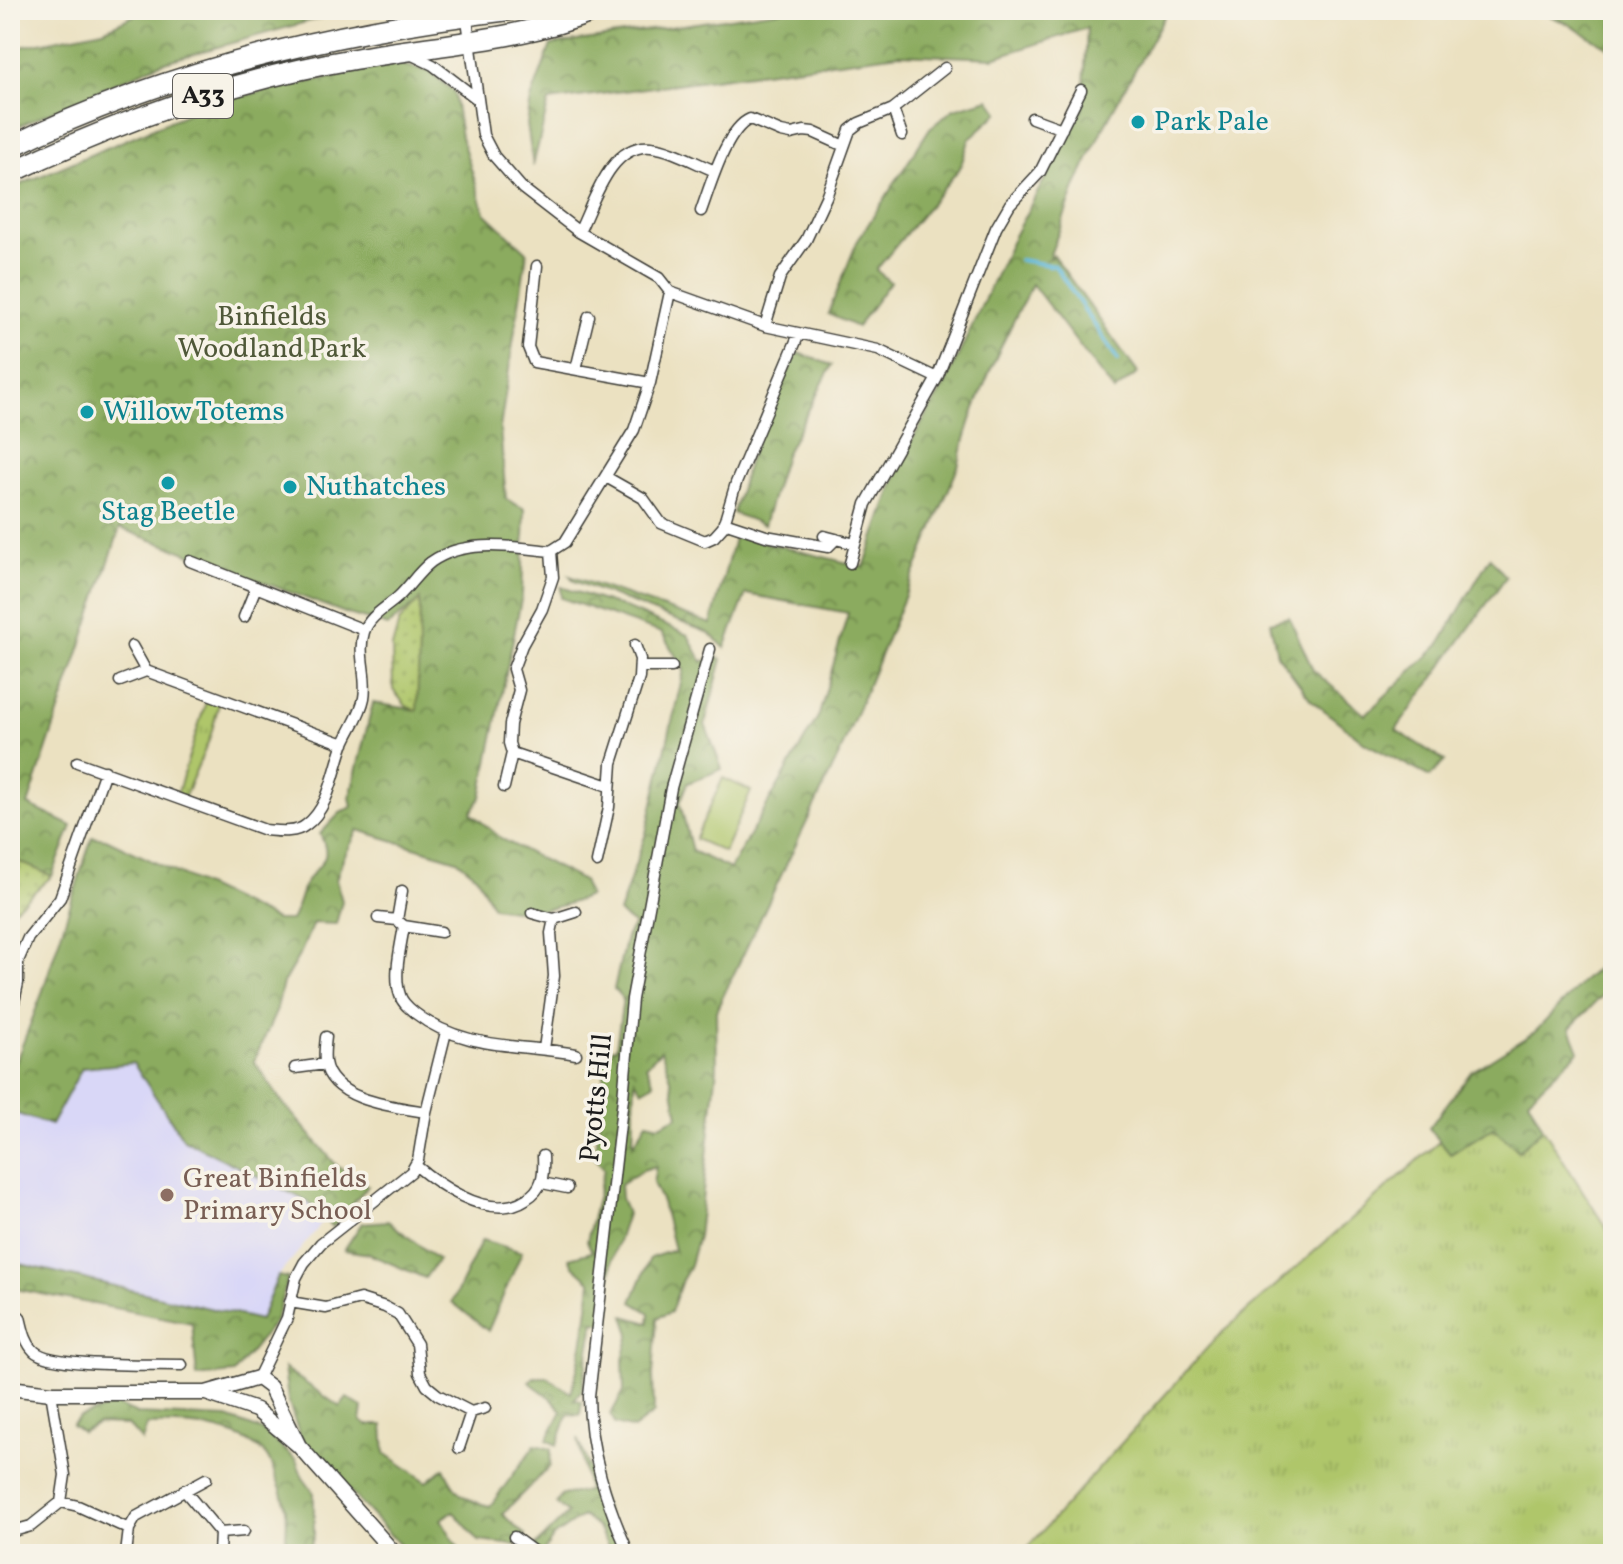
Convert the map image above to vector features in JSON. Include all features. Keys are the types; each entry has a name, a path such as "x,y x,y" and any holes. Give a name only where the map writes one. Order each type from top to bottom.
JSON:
{"highway":[{"path":"327,39 397,10"},
{"name":"A33","path":"10,147 70,119 153,87 256,56 466,12 509,10"},
{"name":"A33","path":"10,173 103,131 226,89 309,67 470,43 551,27 574,21 596,10"},
{"path":"327,39 367,43 451,32 470,43"}],"street":[{"path":"466,12 483,135 507,172 522,188 579,232 659,278 670,292 765,326 878,350 937,378"},
{"path":"406,52 433,65 476,98"},
{"path":"765,326 780,277 806,240 826,197 850,130 893,109 945,68"},
{"path":"850,563 866,504 937,378 996,228 1010,204 1040,172 1081,90"},
{"path":"893,109 902,135"},
{"path":"1032,118 1062,129"},
{"path":"701,211 715,171 742,122 750,119 791,134 813,132 844,146"},
{"path":"579,232 612,166 633,149 649,147 663,150 715,171"},
{"path":"537,266 528,347 534,362 650,383"},
{"path":"77,762 265,830 288,832 305,827 324,800 363,703 366,686 361,652 364,630 375,615 398,597 430,563 442,556 472,547 501,546 551,551 565,542 634,430 650,383 670,292"},
{"path":"576,369 589,316"},
{"path":"606,477 643,498 661,523 705,541 714,537 722,528 751,445 799,334"},
{"path":"724,522 766,536 828,547 836,539"},
{"path":"824,536 855,544"},
{"path":"504,787 512,753 510,724 519,690 513,669 542,609 553,577 551,551"},
{"path":"190,561 364,630"},
{"path":"244,617 256,587"},
{"path":"597,862 609,807 609,786 618,738 632,707 640,667 635,645"},
{"path":"132,646 146,671 344,744"},
{"name":"Pyotts Hill","path":"629,1554 607,1499 593,1448 589,1396 632,999 671,788 710,649"},
{"path":"640,667 672,667"},
{"path":"120,681 146,671"},
{"path":"512,753 609,786"},
{"path":"10,1021 18,983 18,961 28,938 60,898 105,771"},
{"path":"402,891 400,995 406,1006 446,1032 496,1045 576,1054"},
{"path":"532,913 554,919 576,912"},
{"path":"378,918 441,932"},
{"path":"544,1049 554,976 551,933 554,919"},
{"path":"206,1393 250,1407 269,1402 267,1359 287,1318 296,1278 304,1263 321,1243 399,1184 415,1165 446,1032"},
{"path":"326,1037 325,1064 338,1082 361,1099 426,1112"},
{"path":"295,1068 325,1064"},
{"path":"415,1165 450,1190 497,1208 508,1208 535,1194 542,1183 543,1156"},
{"path":"542,1183 567,1188"},
{"path":"290,1302 326,1308 360,1299 398,1314 417,1344 420,1373 427,1386 471,1412 485,1408"},
{"path":"10,1310 20,1317 27,1342 34,1351 53,1361 182,1365"},
{"path":"10,1388 51,1393 206,1393 250,1379 266,1384 299,1446"},
{"path":"244,1383 240,1392 250,1407 299,1446 395,1554"},
{"path":"10,1532 31,1526 61,1502 65,1475 51,1393"},
{"path":"459,1448 471,1412"},
{"path":"126,1554 129,1529 136,1517 206,1479"},
{"path":"184,1490 220,1533 219,1553"},
{"path":"61,1502 78,1506 129,1529"},
{"path":"220,1533 244,1531"},
{"path":"514,1537 537,1554"}],"shaded area":[{"name":"Great Binfields Primary School","path":"133,1063 338,1204 278,1276 260,1320 12,1262 10,1097 82,1068"}],"green space":[{"path":"146,10 349,10 161,63 10,130 10,49 103,30"},
{"path":"783,10 1168,10 1102,130 1076,185 1049,258 1053,255 1138,373 1114,391 1032,284 989,373 971,419 958,467 840,753 716,1011 717,1068 698,1236 671,1312 657,1318 654,1413 633,1429 615,1424 611,1414 624,1391 623,1359 630,1334 624,1316 649,1323 650,1313 632,1302 650,1258 674,1250 662,1202 653,1183 656,1166 643,1170 620,1185 627,1214 612,1260 606,1324 594,1322 582,1390 574,1400 582,1401 580,1415 568,1414 557,1445 547,1440 562,1411 551,1398 529,1382 534,1377 547,1377 571,1393 578,1365 591,1282 573,1266 569,1258 592,1252 587,1241 604,1169 594,1155 604,1095 604,1049 616,1048 623,999 614,989 626,937 634,924 619,913 646,833 684,670 662,633 561,598 561,587 625,608 688,635 702,662 715,656 722,659 705,724 722,769 688,783 680,803 692,851 730,869 819,715 848,613 746,594 725,648 709,633 574,581 570,576 711,624 735,535 864,567 904,454 946,382 1014,236 1083,108 1087,28 993,58 899,54 549,101 533,166 527,124 531,99 551,45","holes":["661,1050 671,1079 678,1116 660,1125 647,1122 633,1145 635,1079 642,1090 654,1083 646,1066"]},
{"path":"1536,10 1613,10 1613,50 1566,23"},
{"name":"Binfields Woodland Park","path":"397,64 429,71 454,92 461,137 485,213 527,252 500,428 506,499 525,509 522,595 481,797 471,813 502,839 583,881 589,896 542,910 493,907 477,877 457,860 358,830 336,880 342,901 336,924 313,923 283,983 276,1012 254,1061 281,1101 337,1166 368,1186 333,1227 307,1201 184,1140 133,1063 82,1068 51,1125 11,1112 10,1077 41,996 92,837 106,839 276,920 291,920 305,884 325,857 320,834 340,813 352,807 350,797 373,703 417,710 420,600 388,626 345,613 120,528 28,805 72,826 52,876 10,858 10,189 217,101"},
{"path":"989,99 999,112 970,138 960,168 876,270 890,282 857,327 828,314 857,242 930,128 954,109"},
{"path":"798,353 832,365 785,455 764,525 733,513 760,424"},
{"path":"1490,557 1506,577 1396,730 1445,761 1430,777 1365,743 1311,700 1277,654 1270,622 1289,617 1313,670 1365,715 1439,645"},
{"path":"420,599 417,711 406,706 393,690 392,647 399,622"},
{"path":"207,698 219,703 210,738 184,798 177,795"},
{"path":"723,778 751,791 724,852 695,839"},
{"path":"10,858 52,876 10,913"},
{"path":"1613,955 1613,985 1570,1028 1579,1051 1528,1099 1543,1128 1519,1151 1493,1128 1450,1154 1429,1128 1471,1072 1536,1031 1586,978"},
{"path":"1493,1127 1519,1151 1543,1128 1613,1239 1613,1554 1022,1554 1216,1338 1440,1141 1451,1154"},
{"path":"388,1221 438,1260 425,1278 369,1254 344,1250 362,1223"},
{"path":"482,1240 522,1252 488,1331 452,1302"},
{"path":"12,1262 260,1320 278,1276 288,1278 275,1321 234,1373 197,1377 192,1323 10,1288"},
{"path":"284,1368 340,1407 347,1398 363,1408 361,1421 367,1425 383,1425 385,1453 427,1482 444,1468 461,1494 481,1504 490,1506 535,1445 551,1449 550,1466 502,1514 525,1535 514,1545 479,1541 453,1511 441,1519 462,1554 408,1554 300,1437 288,1400"},
{"path":"116,1405 137,1414 227,1418 263,1431 296,1460 303,1478 314,1493 314,1535 308,1554 281,1554 287,1527 284,1499 269,1460 253,1444 225,1432 193,1426 147,1425 142,1441 128,1425 97,1424 82,1432 72,1425 79,1417"},
{"path":"578,1438 622,1554 612,1554 598,1528 583,1516 554,1536 542,1553 534,1547 568,1513 556,1504 562,1495 588,1491"}],"waterway":[{"path":"1020,260 1055,266 1118,360"}],"place":[{"name":"Park Pale","path":"1138,122"},
{"name":"Willow Totems","path":"87,412"},
{"name":"Stag Beetle","path":"168,483"},
{"name":"Nuthatches","path":"290,487"},
{"name":"Great Binfields Primary School","path":"167,1195"}]}
